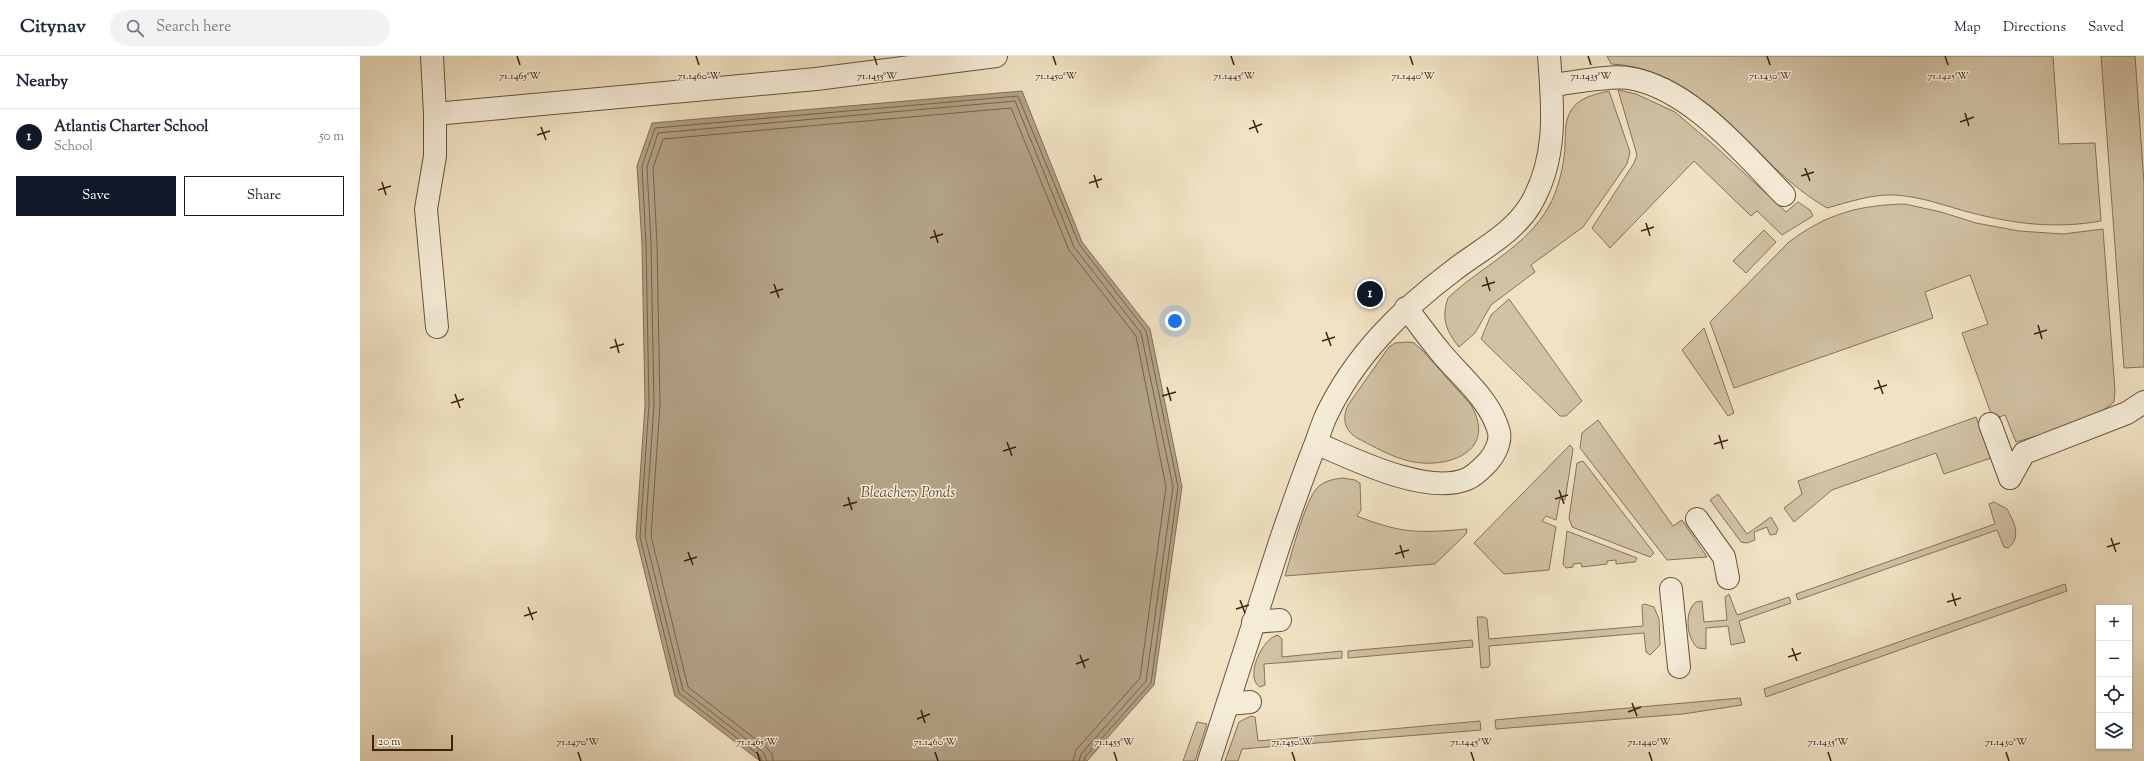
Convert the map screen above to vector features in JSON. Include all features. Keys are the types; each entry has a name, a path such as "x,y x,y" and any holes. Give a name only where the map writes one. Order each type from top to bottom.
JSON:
{"lane":[{"path":"432,56 435,114 435,156 426,209 437,328"},
{"path":"435,114 816,79 996,56"},
{"path":"1209,761 1253,622 1304,471 1325,417 1363,355 1406,308 1461,264 1501,237 1518,222 1530,204 1541,182 1548,160 1551,138 1552,85 1549,56"},
{"path":"1552,85 1628,78 1659,87 1687,103 1721,132 1784,194"},
{"path":"1316,443 1417,482 1447,483 1465,480 1478,473 1493,456 1497,447 1499,433 1490,412 1473,388 1437,349 1406,308"},
{"path":"1990,424 2010,478 2024,453 2127,413 2144,402"},
{"path":"1697,519 1724,557 1728,578"},
{"path":"1671,589 1679,666"},
{"path":"1253,622 1280,620"},
{"path":"1228,704 1250,702"}],"shaded area":[{"path":"1607,56 2053,56 2059,144 2095,143 2101,221 2068,225 2052,225 2004,220 1925,200 1895,195 1869,197 1827,208 1800,189 1775,168 1727,121 1702,100 1675,82 1645,70 1611,64"},
{"path":"2101,56 2135,56 2144,183 2144,367 2124,368"},
{"path":"1618,90 1636,94 1675,112 1715,146 1786,212 1798,202 1810,210 1813,216 1782,235 1757,211 1751,216 1694,161 1610,248 1592,228 1634,163 1637,155"},
{"path":"1609,91 1630,152 1627,164 1583,227 1531,265 1535,272 1491,305 1475,333 1459,347 1448,330 1446,324 1445,312 1448,298 1474,276 1516,245 1539,221 1552,201 1559,182 1565,151 1566,126 1569,114 1575,105 1584,99"},
{"path":"1905,204 1941,212 1976,223 2019,231 2063,234 2103,229 2115,391 2114,402 2104,410 2080,422 2016,442 2005,415 1993,419 1962,333 1988,324 1970,275 1925,292 1933,318 1734,388 1710,322 1789,242 1816,224 1858,209 1873,206"},
{"path":"1764,230 1776,242 1746,273 1733,261"},
{"path":"1509,299 1582,401 1566,416 1560,416 1481,339 1491,315"},
{"path":"1704,328 1734,413 1728,416 1682,350"},
{"path":"1395,343 1414,343 1422,350 1471,405 1478,422 1478,436 1472,447 1462,456 1448,461 1433,463 1402,459 1384,452 1357,438 1349,431 1345,423 1345,415 1348,405 1389,347"},
{"path":"1976,417 1991,458 1944,474 1936,453 1832,490 1794,522 1784,508 1802,494 1798,481"},
{"path":"1598,420 1673,526 1682,520 1707,557 1667,560 1580,448 1582,433"},
{"path":"1570,445 1573,449 1565,500 1560,499 1556,520 1546,516 1542,521 1556,527 1549,570 1504,574 1474,543"},
{"path":"1583,461 1654,553 1650,557 1572,527 1569,518 1577,463"},
{"path":"1343,478 1355,480 1360,483 1361,510 1357,516 1387,526 1411,531 1467,529 1466,534 1435,564 1285,576 1299,529 1312,495 1317,488 1326,482"},
{"path":"1718,494 1747,534 1771,517 1778,529 1776,534 1770,535 1767,527 1754,532 1755,540 1747,543 1741,542 1710,500"},
{"path":"1994,502 2007,509 2014,524 2016,534 2015,539 2008,548 2004,547 1997,530 1798,600 1796,594 1995,524 1989,504"},
{"path":"1567,531 1637,558 1635,562 1616,564 1616,560 1607,561 1607,564 1582,567 1581,563 1573,564 1573,567 1566,568 1563,564"},
{"path":"2065,584 2067,591 1766,697 1764,689"},
{"path":"1729,594 1737,615 1789,597 1791,603 1739,621 1745,642 1731,645 1728,626 1706,628 1706,649 1698,648 1691,638 1688,625 1688,618 1692,606 1696,602 1702,601 1704,622 1727,620 1725,597"},
{"path":"1645,604 1654,607 1659,619 1660,645 1650,655 1646,652 1644,633 1489,646 1489,667 1481,668 1477,617 1484,617 1487,619 1489,639 1643,626 1642,605"},
{"path":"1278,635 1282,639 1282,657 1342,651 1342,658 1264,664 1265,685 1260,687 1254,676 1254,667 1261,650 1266,643"},
{"path":"1472,640 1473,647 1348,658 1348,651"},
{"path":"1740,698 1742,705 1683,714 1496,729 1495,720"},
{"path":"1251,716 1255,717 1258,741 1480,721 1481,730 1242,749 1238,761 1225,761 1239,722"},
{"path":"1197,722 1207,724 1195,761 1183,761"}],"water":[{"name":"Bleachery Ponds","path":"1022,91 1082,242 1150,329 1182,487 1154,685 1087,761 760,761 675,696 636,537 645,405 642,244 637,166 652,123"}],"place":[{"name":"Atlantis Charter School","path":"1370,294"}]}
